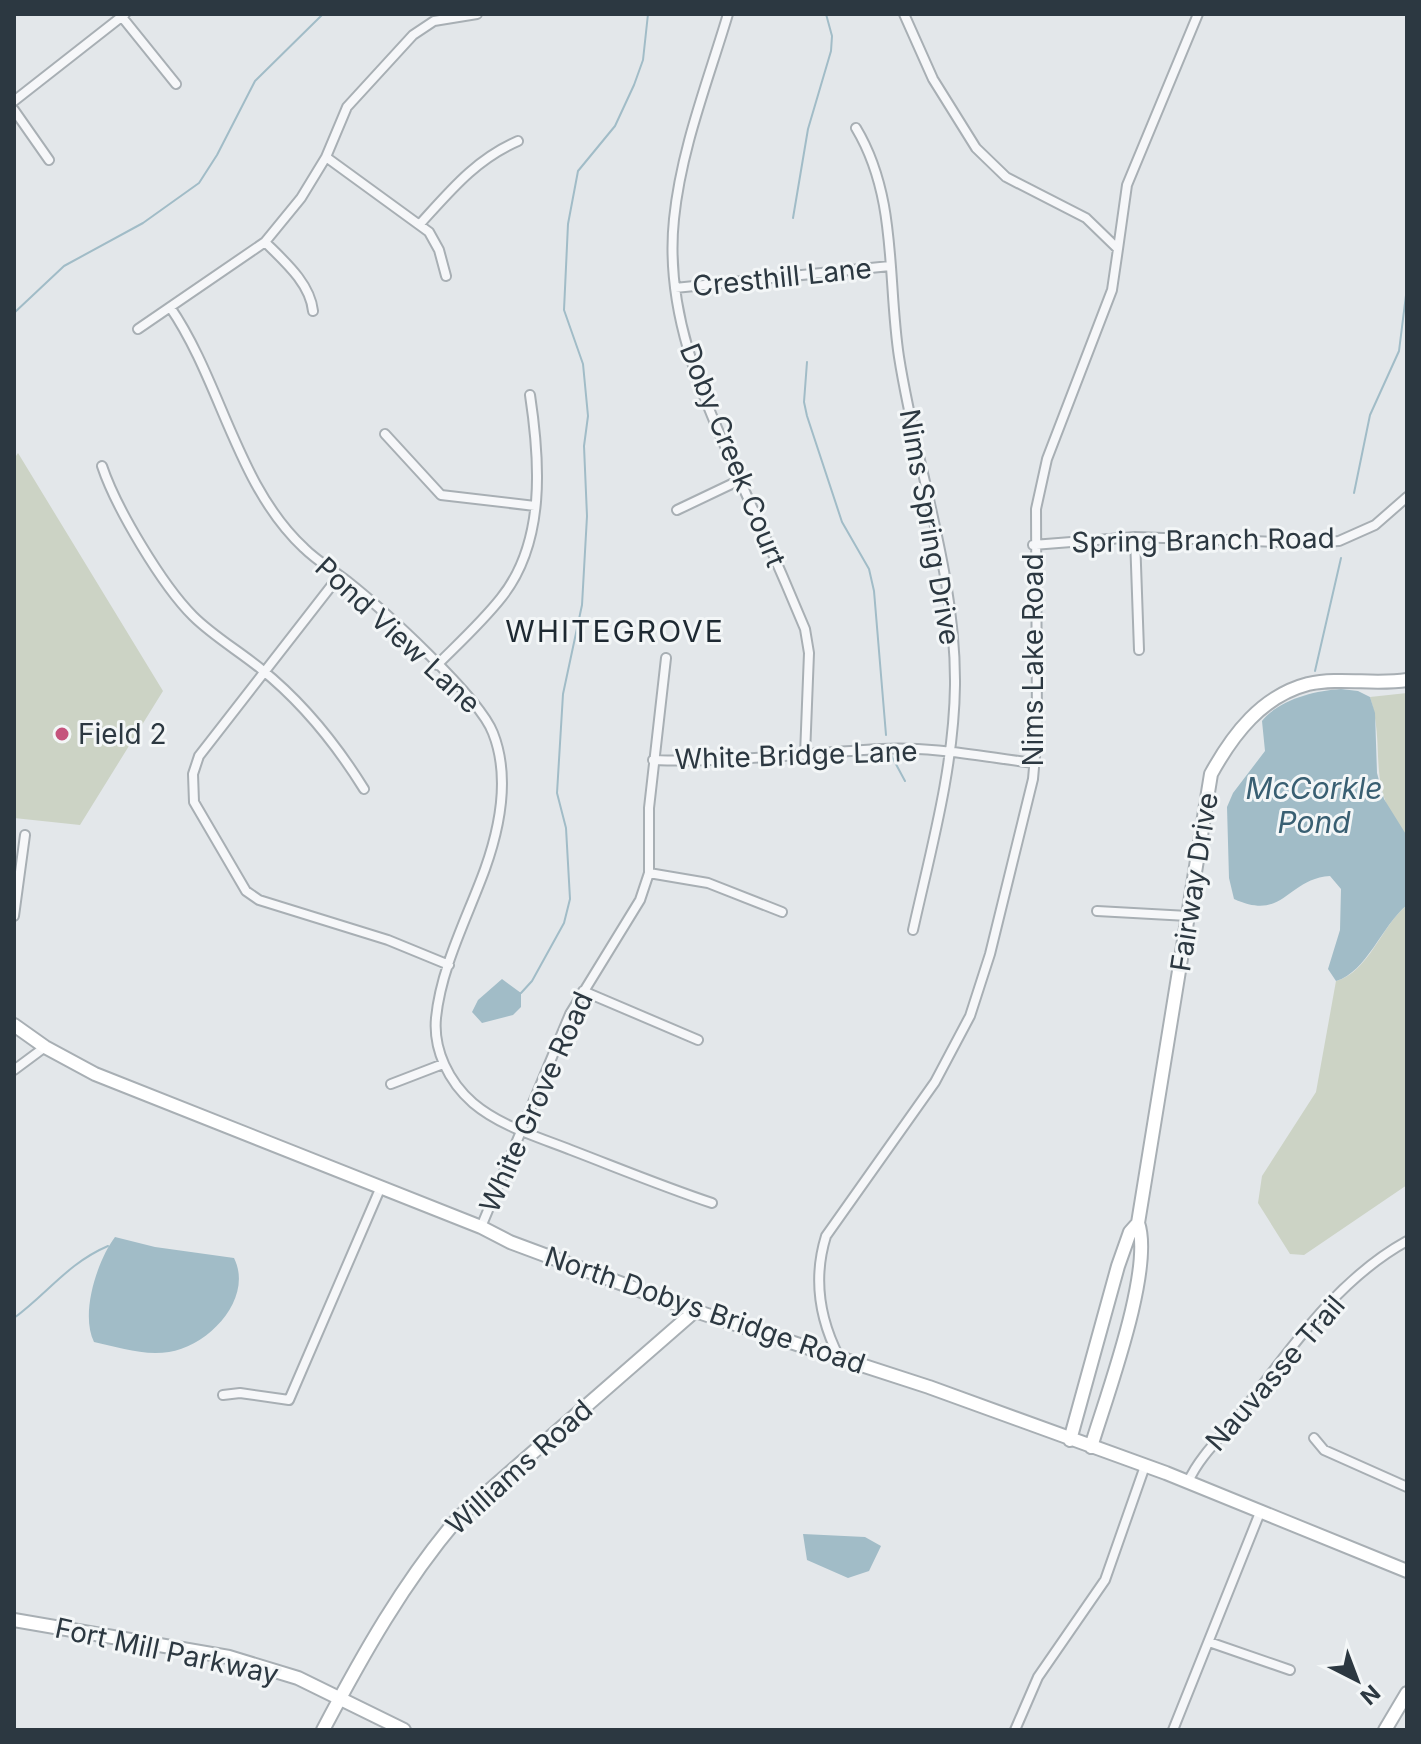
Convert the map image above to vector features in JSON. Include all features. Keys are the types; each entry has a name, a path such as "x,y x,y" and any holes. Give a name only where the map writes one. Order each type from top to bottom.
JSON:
{"street":[{"path":"138,329 265,242 301,198 326,157 347,107 413,35 434,21 477,14"},
{"name":"Doby Creek Court","path":"728,14 681,173 674,220 675,288 685,347 805,629 809,666 805,755"},
{"path":"904,14 933,79 976,148 1006,177 1086,218 1118,249"},
{"name":"Nims Lake Road","path":"839,1357 828,1337 818,1290 819,1259 826,1236 844,1205 935,1082 970,1016 990,954 1034,763 1033,545 1036,509 1047,459 1112,290 1127,185 1198,14"},
{"path":"14,101 124,16 176,84"},
{"path":"14,110 49,160"},
{"name":"Nims Spring Drive","path":"856,128 882,183 899,357 945,579 953,643 955,684 949,753 913,930"},
{"path":"420,224 457,182 492,152 518,141"},
{"path":"326,157 420,224 439,250 446,276"},
{"path":"265,242 294,271 312,300 313,311"},
{"name":"Cresthill Lane","path":"675,288 890,266"},
{"name":"Pond View Lane","path":"170,307 190,336 220,411 277,519 304,549 339,576 437,665 482,711 493,731 501,766 497,829 449,965 436,1019 443,1064 473,1103 521,1130 712,1203"},
{"path":"437,665 503,596 530,539 535,506 537,441 530,395"},
{"path":"385,434 441,495 535,506"},
{"path":"102,466 111,493 179,601 195,618 263,670 327,735 364,789"},
{"path":"677,510 740,480"},
{"name":"Spring Branch Road","path":"1033,545 1135,537 1308,543 1339,541 1375,525 1407,497"},
{"path":"1135,537 1139,650"},
{"path":"339,576 199,756 193,774 194,802 236,878 259,900 388,940 449,965"},
{"name":"White Grove Road","path":"481,1227 583,991 640,900 649,873 653,760 666,658"},
{"name":"Fairway Drive","path":"1091,1447 1138,1275 1142,1234 1138,1223 1211,774 1231,737 1264,705 1308,684 1407,680"},
{"name":"White Bridge Lane","path":"653,760 706,762 883,748 1034,763"},
{"path":"14,916 25,835"},
{"path":"649,873 708,883 782,912"},
{"path":"1097,911 1188,916"},
{"path":"583,991 698,1040"},
{"name":"North Dobys Bridge Road","path":"14,1025 45,1047 95,1074 481,1227 510,1242 695,1311 839,1357 1145,1466 1407,1571"},
{"path":"14,1070 45,1047"},
{"path":"391,1084 443,1064"},
{"path":"223,1395 240,1393 289,1400 380,1189"},
{"name":"Fairway Drive","path":"1070,1440 1118,1266 1130,1232 1138,1223"},
{"name":"Nauvasse Trail","path":"1188,1482 1205,1454 1318,1316 1407,1241"},
{"name":"Williams Road","path":"323,1730 430,1550 459,1517 695,1311"},
{"path":"1314,1438 1324,1450 1407,1487"},
{"path":"1015,1730 1038,1677 1105,1580 1145,1466"},
{"path":"1173,1730 1261,1510"},
{"name":"Fort Mill Parkway","path":"14,1620 229,1657 298,1678 404,1730"},
{"path":"1209,1642 1290,1670"},
{"path":"1385,1730 1407,1693"}],"shaded area":[{"path":"18,453 163,691 80,825 14,818 14,459"},
{"path":"1407,693 1407,836 1385,801 1370,697"},
{"path":"1407,905 1407,1185 1304,1255 1290,1254 1258,1203 1262,1176 1316,1092 1336,981 1347,976 1366,959"}],"water":[{"name":"McCorkle Pond","path":"1341,689 1358,691 1370,697 1375,713 1377,773 1384,799 1407,836 1407,905 1357,968 1336,981 1328,969 1340,930 1341,889 1330,876 1304,884 1275,903 1264,906 1234,899 1229,878 1227,807 1233,793 1265,751 1262,721 1269,713 1298,698"},
{"path":"502,979 521,993 521,1007 513,1015 482,1023 472,1012 478,1000"},
{"path":"115,1237 155,1247 234,1258 239,1273 238,1289 224,1318 199,1340 169,1352 140,1352 94,1342 89,1317 92,1288"},
{"path":"803,1534 865,1537 881,1546 869,1571 848,1578 807,1560"}],"waterway":[{"path":"14,313 64,266 143,223 199,183 255,81 323,14"},
{"path":"521,993 532,981 564,923 570,899 566,828 557,793 563,694 582,605 587,516 584,446 588,416 583,364 564,310 568,224 578,171 615,126 634,85 643,60 648,14"},
{"path":"793,218 808,129 831,51 832,36 826,14"},
{"path":"1354,493 1370,415 1399,351 1407,287"},
{"path":"807,362 804,402 807,416 842,522 869,569 874,591 886,735"},
{"path":"1315,671 1341,558"},
{"path":"891,755 905,781"},
{"path":"14,1318 69,1270 108,1246"}],"place":[{"name":"Field 2","path":"62,734"}],"district":[{"name":"WHITEGROVE","path":"615,632"}]}
